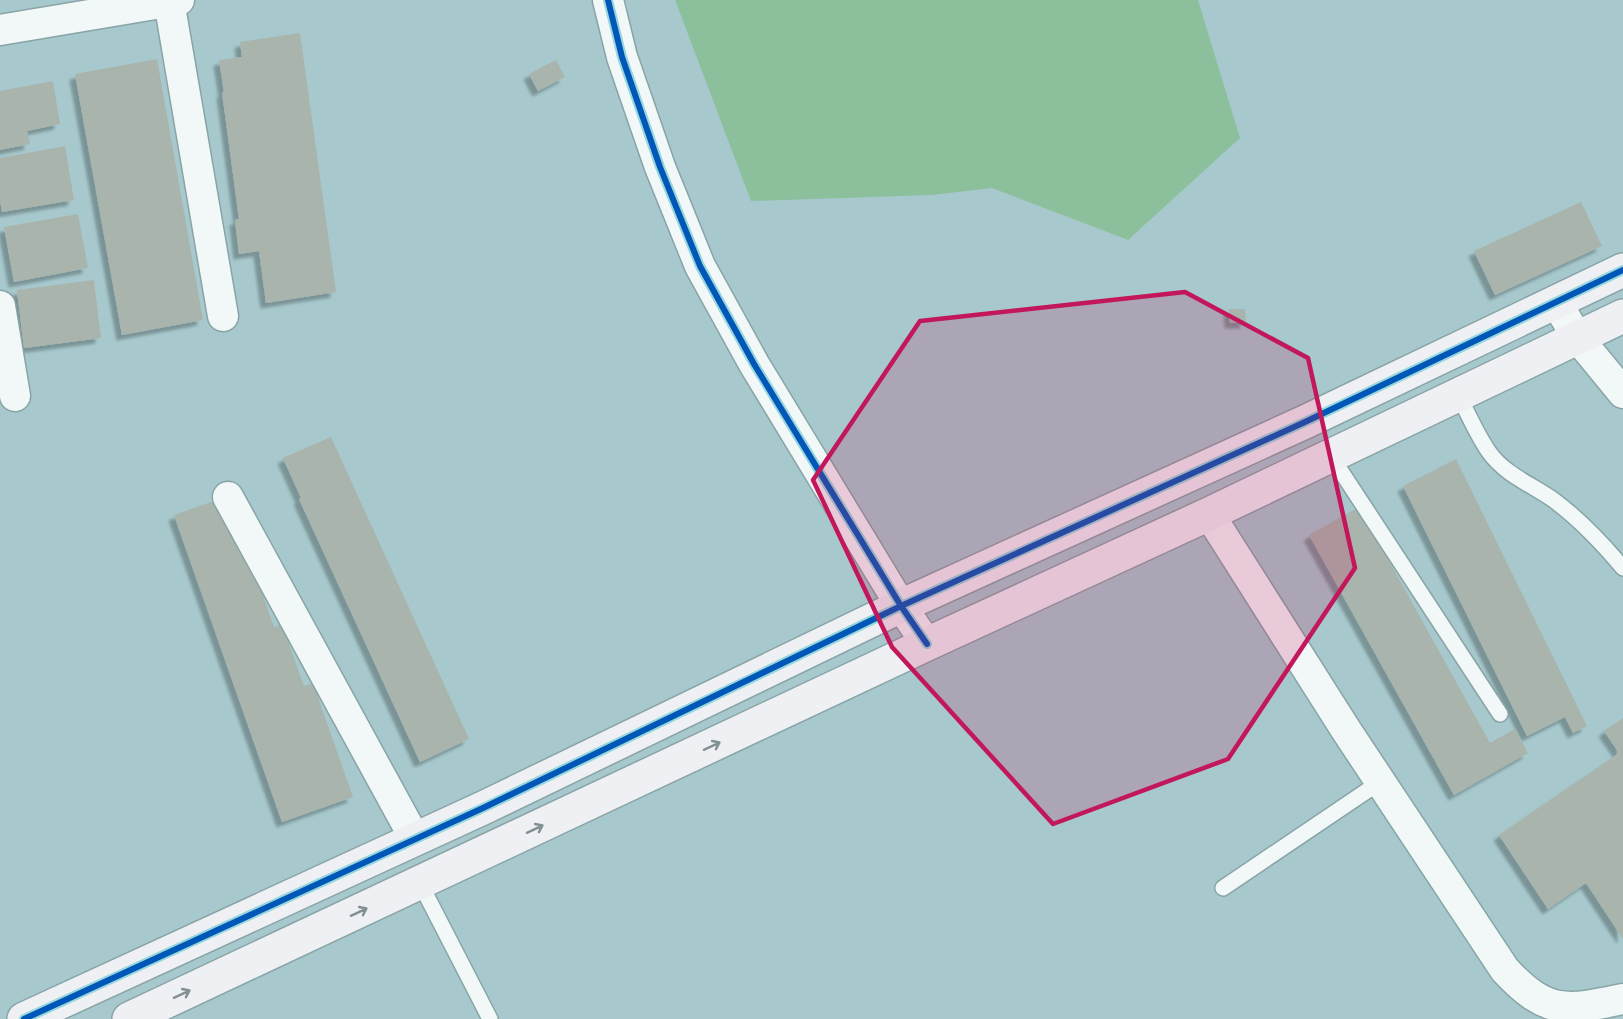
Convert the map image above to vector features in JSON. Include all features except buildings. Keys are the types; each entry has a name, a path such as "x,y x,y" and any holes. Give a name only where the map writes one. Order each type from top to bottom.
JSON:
{"street":[{"path":"608,0 622,57 660,167 699,266 754,364 901,606 927,644"},
{"path":"0,30 174,1 223,316"},
{"path":"24,1019 415,839 901,606 1305,422 1623,270"},
{"path":"1556,302 1577,338 1623,393"},
{"path":"0,306 15,396"},
{"path":"129,1019 1209,514 1623,316"},
{"path":"228,497 415,839"},
{"path":"1209,514 1380,782 1505,970 1523,989 1542,1001 1566,1008 1623,999"}],"lane":[{"path":"1458,395 1489,452 1500,465 1554,500 1599,540 1623,568"},
{"path":"1331,456 1500,714"},
{"path":"1223,888 1380,782"},
{"path":"420,883 490,1019"}],"highlighted area":[{"path":"1185,292 1308,358 1355,568 1228,759 1053,824 892,647 813,480 920,321"}],"green space":[{"path":"675,0 1198,0 1240,138 1128,240 992,188 932,195 751,201"}],"cycle path":[{"path":"608,0 622,57 660,167 700,266 754,364 901,606 927,644"},
{"path":"24,1019 483,808 901,606 1305,422 1623,270"}]}
